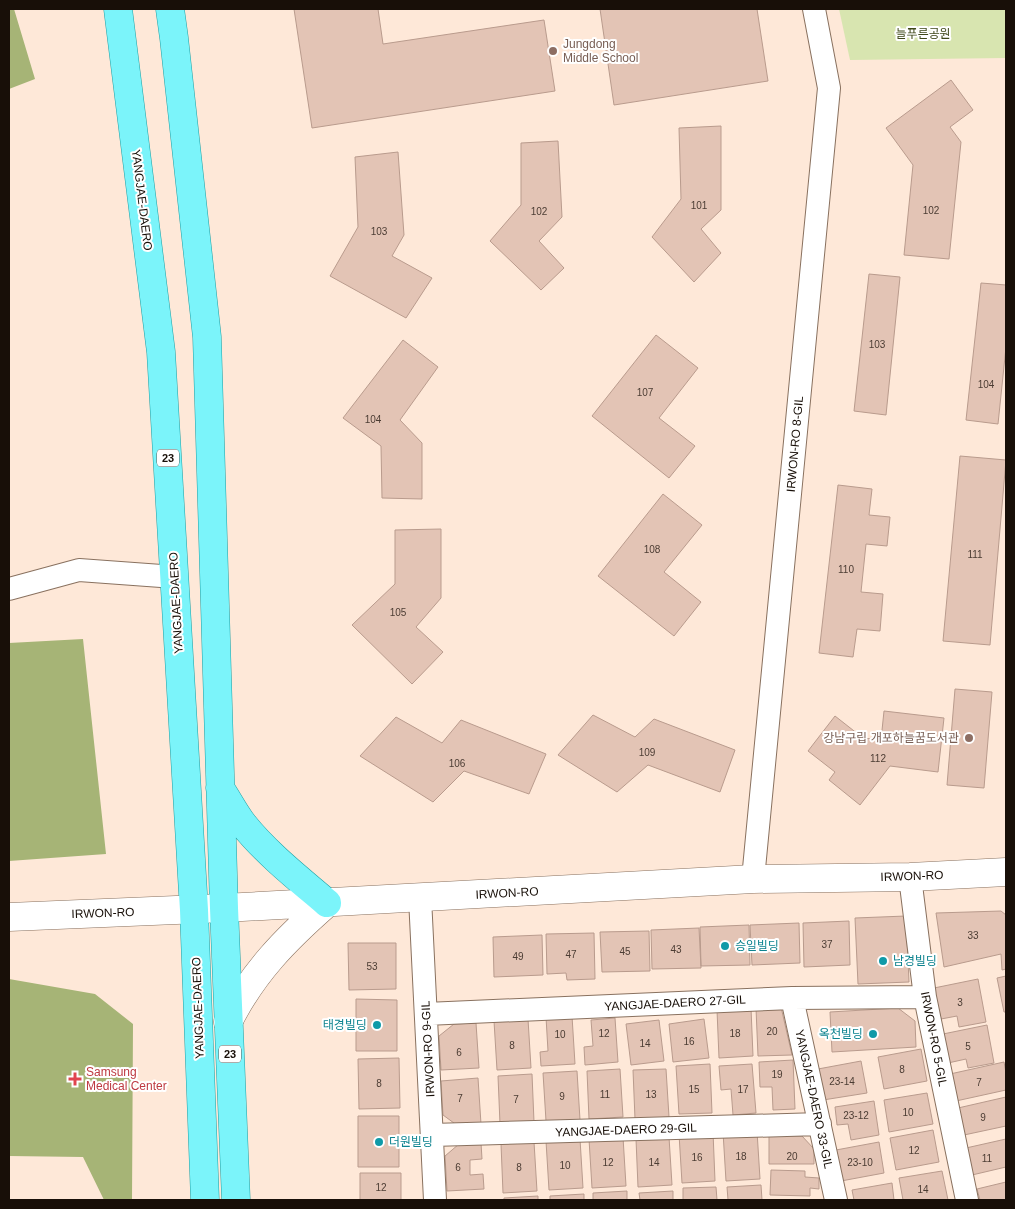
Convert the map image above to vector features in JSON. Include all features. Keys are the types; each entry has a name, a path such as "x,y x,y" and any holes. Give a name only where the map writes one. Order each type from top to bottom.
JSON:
{"main road":[{"name":"YANGJAE-DAERO","path":"118,9 162,352 194,910 205,1200"},
{"name":"23","path":"169,9 174,38 207,338 224,908 236,1200"},
{"path":"220,788 243,823 258,840 284,866 327,903"}],"street":[{"name":"IRWON-RO 8-GIL","path":"753,880 829,88 814,9"},
{"path":"9,589 79,570 175,577"},
{"name":"IRWON-RO","path":"9,918 753,880 910,877 1006,872"},
{"name":"IRWON-RO 5-GIL","path":"910,877 924,997 967,1200"},
{"name":"IRWON-RO 9-GIL","path":"420,898 435,1200"},
{"path":"228,1022 241,999 274,954 327,903"},
{"name":"YANGJAE-DAERO 27-GIL","path":"426,1014 792,998 924,997"},
{"name":"YANGJAE-DAERO 33-GIL","path":"792,998 836,1200"},
{"name":"YANGJAE-DAERO 29-GIL","path":"432,1135 820,1124"}],"green space":[{"path":"9,9 14,9 35,79 9,89"},
{"name":"늘푸른공원","path":"839,9 1006,9 1006,58 850,60"},
{"path":"83,639 106,854 9,861 9,643"},
{"name":"Samsung Medical Center","path":"9,979 95,994 133,1024 132,1200 104,1200 83,1157 9,1156"}],"building":[{"path":"294,9 378,9 383,44 544,20 555,91 312,128"},
{"path":"600,9 757,9 768,81 614,105"},
{"path":"951,80 973,110 950,127 961,142 949,259 904,255 913,165 886,128"},
{"path":"721,126 721,210 701,229 721,253 694,282 652,237 681,199 679,128"},
{"path":"558,141 562,217 539,241 564,268 541,290 490,241 521,205 521,143"},
{"path":"398,152 404,235 392,256 432,278 406,318 330,276 358,227 355,157"},
{"path":"869,274 900,277 886,415 854,411"},
{"path":"981,283 1006,285 1006,347 998,424 966,420"},
{"path":"656,335 698,368 659,418 695,446 669,478 592,416"},
{"path":"403,340 438,367 400,420 422,443 422,499 382,498 381,446 343,418"},
{"path":"960,456 1006,460 990,645 943,641"},
{"path":"838,485 872,489 869,515 890,517 887,546 866,544 861,592 883,594 880,631 857,629 853,657 819,653"},
{"path":"663,494 702,525 664,572 701,602 674,636 598,576"},
{"path":"441,529 441,598 416,627 443,652 412,684 352,625 395,584 395,530"},
{"name":"강남구립 개포하늘꿈도서관","path":"955,689 992,692 984,788 947,785"},
{"path":"884,711 944,718 938,772 890,766 860,805 829,780 835,772 808,751 835,716 863,738 881,740"},
{"path":"593,715 635,737 654,719 735,750 720,792 648,765 617,792 558,755"},
{"path":"396,717 442,743 461,720 546,754 529,794 464,771 433,802 360,756"},
{"path":"1001,911 1006,915 1006,969 1002,970 1001,954 944,967 936,913"},
{"name":"남경빌딩","path":"906,916 909,982 858,984 855,918"},
{"path":"849,921 850,965 804,967 803,923"},
{"path":"799,923 800,963 752,965 750,925"},
{"name":"승일빌딩","path":"749,925 750,965 701,966 700,927"},
{"path":"699,928 701,968 652,969 651,930"},
{"path":"649,931 650,971 602,972 600,932"},
{"path":"594,933 595,979 567,980 566,973 547,974 546,934"},
{"path":"542,935 543,975 494,977 493,937"},
{"path":"348,943 396,943 396,989 349,990"},
{"path":"1006,976 1006,1012 1004,1012 997,978"},
{"path":"978,979 986,1022 959,1027 957,1016 941,1019 934,988"},
{"name":"태경빌딩","path":"356,999 397,1000 397,1051 356,1051"},
{"path":"781,1007 792,1055 758,1056 756,1008"},
{"path":"751,1008 753,1056 719,1058 717,1010"},
{"name":"옥천빌딩","path":"898,1008 915,1021 916,1047 832,1052 830,1012"},
{"path":"572,1016 575,1064 541,1066 540,1052 548,1051 546,1017"},
{"path":"615,1018 618,1062 585,1065 584,1047 593,1046 591,1020"},
{"path":"528,1019 531,1068 497,1070 494,1021"},
{"path":"704,1019 709,1058 673,1062 669,1024"},
{"path":"659,1020 664,1061 631,1065 626,1024"},
{"path":"476,1023 479,1068 441,1070 439,1036 454,1024"},
{"path":"987,1025 994,1063 968,1068 966,1059 948,1063 943,1034"},
{"path":"921,1049 927,1081 884,1089 878,1057"},
{"path":"399,1058 400,1108 359,1109 358,1059"},
{"path":"793,1060 795,1109 773,1110 772,1087 760,1087 759,1062"},
{"path":"861,1061 867,1093 823,1100 818,1069"},
{"path":"1004,1062 1006,1090 956,1101 950,1074"},
{"path":"710,1064 712,1113 679,1114 676,1066"},
{"path":"752,1064 756,1113 733,1115 731,1089 721,1090 719,1066"},
{"path":"620,1069 623,1117 589,1119 587,1071"},
{"path":"666,1069 669,1117 635,1119 633,1070"},
{"path":"577,1071 580,1120 546,1121 543,1073"},
{"path":"532,1074 534,1122 500,1124 498,1076"},
{"path":"478,1078 481,1124 458,1126 443,1115 441,1081"},
{"path":"927,1093 933,1124 889,1132 884,1100"},
{"path":"1006,1097 1006,1126 964,1135 958,1108"},
{"path":"874,1101 879,1135 851,1140 848,1124 837,1125 835,1107"},
{"name":"더원빌딩","path":"358,1116 399,1116 399,1167 358,1167"},
{"path":"933,1130 939,1162 896,1170 890,1138"},
{"path":"757,1131 760,1179 726,1181 723,1132"},
{"path":"713,1132 715,1181 682,1183 679,1134"},
{"path":"769,1135 802,1136 814,1149 814,1164 769,1164"},
{"path":"623,1137 626,1186 592,1188 589,1139"},
{"path":"669,1137 672,1185 638,1187 636,1139"},
{"path":"580,1139 583,1188 549,1190 546,1141"},
{"path":"1006,1139 1006,1167 972,1175 966,1148"},
{"path":"534,1142 537,1191 503,1193 501,1144"},
{"path":"879,1142 884,1173 841,1181 836,1150"},
{"path":"481,1143 482,1159 470,1160 470,1175 483,1174 484,1189 447,1191 445,1156 459,1144"},
{"path":"771,1170 805,1171 805,1177 819,1178 819,1189 810,1188 810,1196 770,1195"},
{"path":"942,1171 948,1200 903,1200 899,1178"},
{"path":"360,1173 401,1173 401,1200 360,1200"},
{"path":"1006,1182 1006,1200 980,1200 977,1189"},
{"path":"892,1183 894,1200 854,1200 852,1190"},
{"path":"761,1185 762,1200 728,1200 727,1187"},
{"path":"716,1187 717,1200 683,1200 683,1188"},
{"path":"627,1191 627,1200 593,1200 593,1193"},
{"path":"673,1191 673,1200 640,1200 639,1193"},
{"path":"584,1194 584,1200 550,1200 550,1196"},
{"path":"538,1196 538,1200 504,1200 504,1198"}],"place":[{"name":"Jungdong Middle School","path":"553,51"},
{"name":"강남구립 개포하늘꿈도서관","path":"969,738"},
{"name":"승일빌딩","path":"725,946"},
{"name":"남경빌딩","path":"883,961"},
{"name":"태경빌딩","path":"377,1025"},
{"name":"옥천빌딩","path":"873,1034"},
{"name":"Samsung Medical Center","path":"75,1079"},
{"name":"더원빌딩","path":"379,1142"}]}
